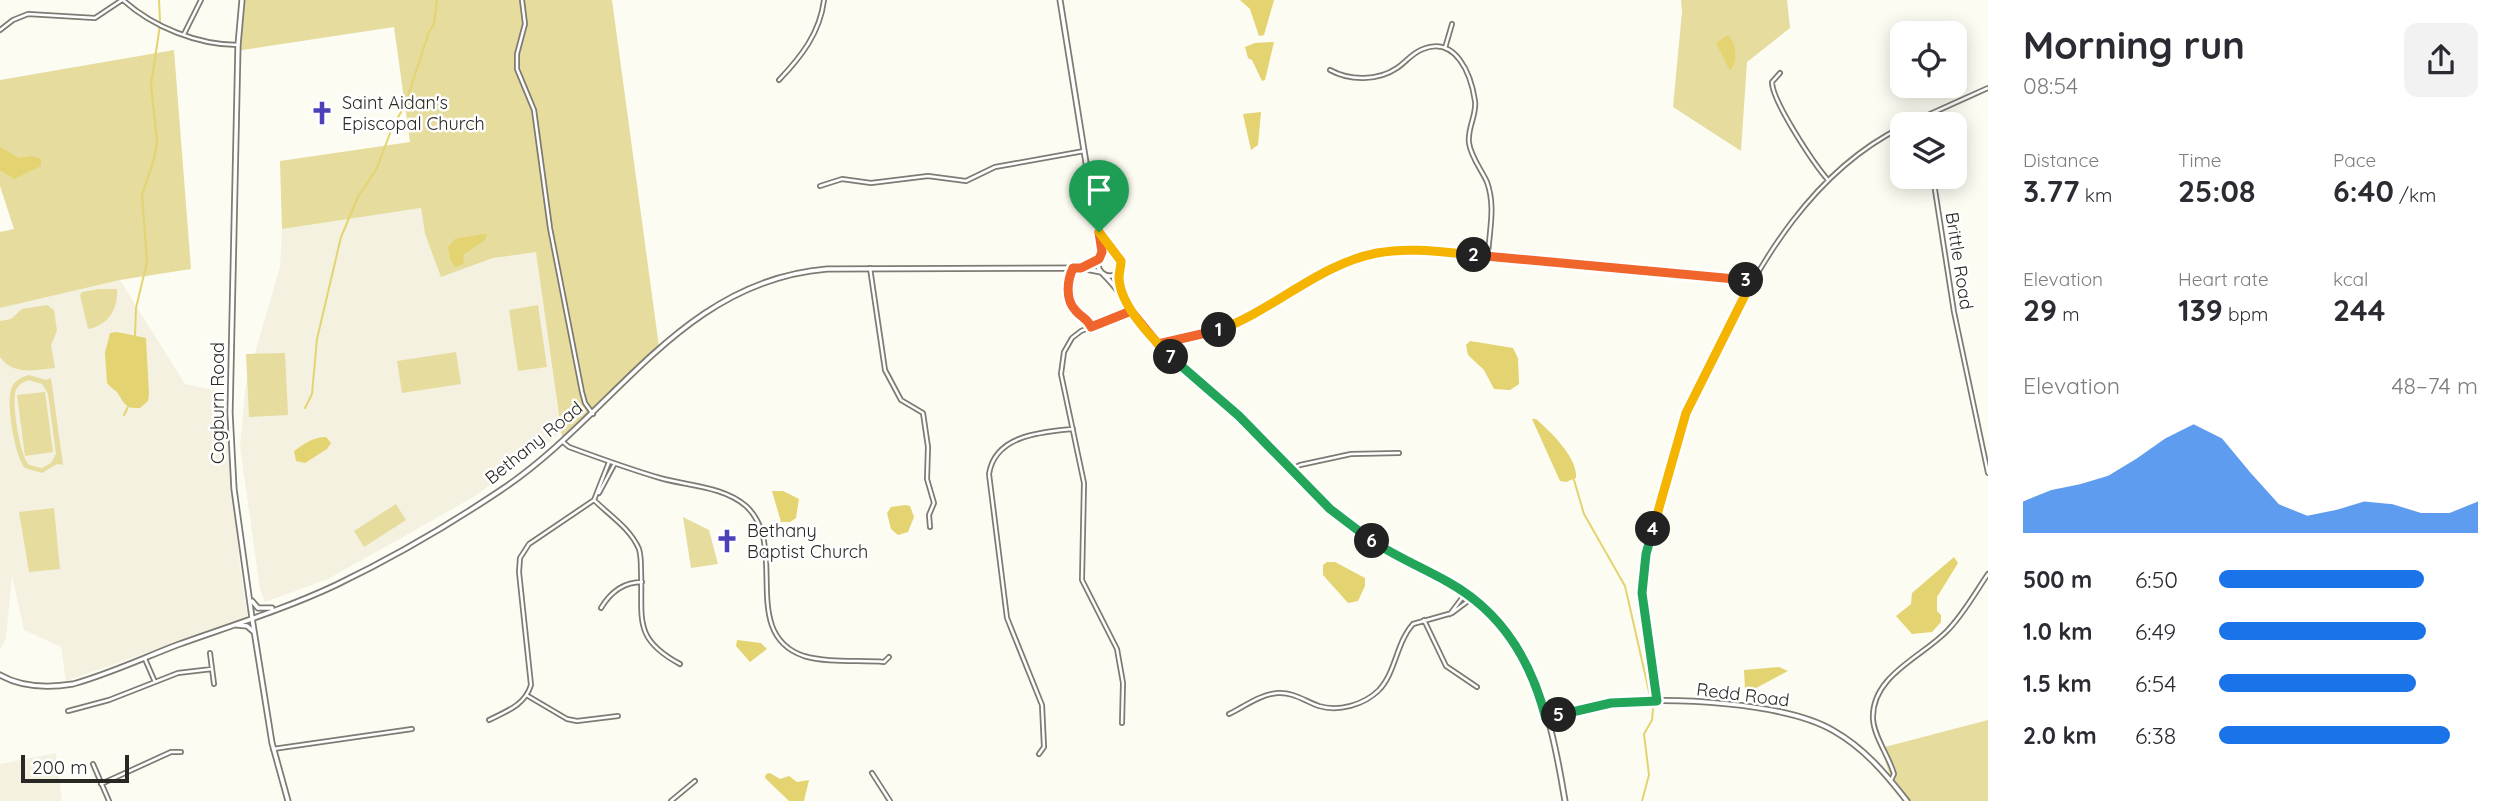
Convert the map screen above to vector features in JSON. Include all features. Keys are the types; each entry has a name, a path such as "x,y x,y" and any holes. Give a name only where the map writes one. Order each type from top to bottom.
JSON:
{"street":[{"path":"0,30 13,20 28,14 95,18 122,0 149,18 204,42 238,46"},
{"path":"184,34 201,0"},
{"name":"Cogburn Road","path":"242,0 238,46 230,432 234,489 252,618 274,750 288,801"},
{"path":"522,0 525,24 517,54 517,68 534,110 550,228 582,392 585,403 593,414"},
{"path":"779,80 805,52 819,23 824,0"},
{"path":"1060,0 1099,232 1102,273 1158,344 1239,416 1330,509 1363,535 1465,593 1499,622 1520,650 1532,673 1565,801"},
{"path":"1446,48 1452,24"},
{"path":"1331,70 1349,78 1378,76 1395,70 1421,50 1437,46 1457,54 1463,63 1475,99 1468,140 1486,180 1492,201 1488,257"},
{"path":"1780,73 1772,82 1773,95 1809,156 1828,180"},
{"path":"1934,112 1988,88"},
{"path":"1657,701 1643,608 1642,583 1646,554 1686,413 1752,281 1802,209 1828,180 1865,149 1890,134"},
{"path":"820,186 842,179 871,183 928,176 966,181 995,167 1084,152"},
{"name":"Brittle Road","path":"1935,189 1954,312 1988,473"},
{"path":"1099,232 1121,261 1119,278 1128,306"},
{"path":"1158,344 1225,328 1340,265 1365,256 1404,250 1752,281"},
{"path":"1100,258 1106,253 1117,255"},
{"name":"Bethany Road","path":"1081,268 1100,258"},
{"path":"870,268 885,370 901,400 923,413 928,447 926,479 934,503 929,516 930,527"},
{"name":"Bethany Road","path":"0,675 20,684 59,686 85,681 336,585 472,508 514,481 563,442 653,352 698,317 732,295 757,284 797,273 870,268 1081,268 1102,273"},
{"path":"1073,268 1068,292 1073,308 1087,318 1091,327"},
{"path":"1102,273 1115,275 1121,269"},
{"path":"1122,723 1123,683 1117,649 1082,580 1084,483 1062,384 1062,363 1068,342 1076,334 1131,311"},
{"path":"1040,754 1044,747 1042,705 1007,618 989,474 998,453 1010,442 1073,429"},
{"path":"563,442 614,464 721,493 747,508 758,523 764,540 770,625 788,647 812,658 884,662 889,657"},
{"path":"1292,470 1310,462 1351,454 1399,453"},
{"path":"596,498 609,462"},
{"path":"489,720 518,705 528,696 531,675 521,596 520,558 529,544 596,498 607,484 614,464"},
{"path":"596,498 626,529 638,547 642,619 649,640 661,653 680,664"},
{"path":"1891,780 1894,774 1891,762 1874,724 1877,698 1898,671 1947,632 1988,575"},
{"path":"601,608 608,597 621,587 642,582"},
{"path":"1450,614 1465,593"},
{"path":"250,598 261,609 278,608"},
{"path":"1229,714 1261,697 1278,693 1291,694 1330,708 1345,707 1365,700 1385,682 1399,644 1410,627 1461,609 1472,598"},
{"path":"1424,620 1446,666 1477,687"},
{"path":"231,625 245,625 255,632"},
{"path":"210,653 214,684"},
{"path":"144,657 155,682"},
{"path":"68,711 109,701 178,673 212,669"},
{"path":"528,696 567,719 577,721 618,716"},
{"name":"Redd Road","path":"1546,719 1611,703 1657,701 1763,709 1804,717 1847,739 1877,764 1906,801"},
{"path":"274,750 412,729"},
{"path":"101,784 172,752 181,752"},
{"path":"93,764 109,801"},
{"path":"872,773 890,801"},
{"path":"671,801 695,781"}],"shaded area":[{"path":"244,0 612,0 659,347 596,410 562,437 536,252 493,258 441,277 425,234 421,208 282,229 280,161 410,142 394,27 236,51"},
{"path":"1240,0 1274,0 1264,35 1259,36 1250,9"},
{"path":"1681,0 1787,0 1790,28 1747,62 1741,151 1673,107"},
{"path":"1728,35 1735,53 1730,71 1716,43"},
{"path":"1274,42 1265,80 1262,81 1252,60 1248,58 1245,47 1255,43"},
{"path":"174,50 191,269 120,280 0,308 0,232 14,229 0,186 0,80"},
{"path":"1261,112 1258,145 1251,150 1243,114"},
{"path":"0,147 19,158 32,156 41,159 41,166 14,179 0,170"},
{"path":"421,208 425,234 441,277 493,258 536,251 561,433 472,498 328,579 265,602 260,589 240,447 246,383 280,267 282,229"},
{"path":"487,234 485,240 464,254 463,264 455,267 448,247 455,239"},
{"path":"120,280 185,384 223,392 248,620 66,681 61,647 24,630 12,575 6,639 0,650 0,308"},
{"path":"117,289 116,303 107,320 88,329 80,295 82,292"},
{"path":"47,305 54,310 57,331 51,345 55,368 25,370 12,367 0,357 0,321 11,319 22,309"},
{"path":"538,305 547,367 518,371 509,310"},
{"path":"110,333 146,338 149,394 148,401 140,408 128,406 107,383 105,353"},
{"path":"1470,341 1513,348 1518,358 1519,384 1510,390 1494,389 1484,370 1468,355 1466,345"},
{"path":"456,352 461,384 402,393 397,361"},
{"path":"285,353 288,415 249,417 246,354"},
{"path":"29,375 46,380 51,378 63,465 57,464 42,473 25,468 12,429 12,387 19,379","holes":["29,380 42,384 48,394 56,454 51,463 42,468 29,465 26,460 20,441 15,405 18,386"]},
{"path":"45,392 53,452 25,456 17,395"},
{"path":"1532,419 1536,419 1549,431 1568,454 1573,462 1576,478 1560,481"},
{"path":"326,437 331,443 327,449 305,463 296,461 294,451 305,443"},
{"path":"772,491 783,491 799,499 796,518 790,522 781,522"},
{"path":"396,504 406,520 364,547 354,531"},
{"path":"910,506 914,517 908,532 898,535 891,529 887,513 891,507"},
{"path":"54,508 60,569 29,572 19,512"},
{"path":"683,517 709,530 718,564 691,568"},
{"path":"1954,557 1958,563 1937,597 1937,611 1941,615 1941,622 1932,632 1912,634 1896,616 1911,604 1912,593"},
{"path":"1335,562 1365,578 1365,586 1358,601 1348,603 1323,575 1323,565"},
{"path":"737,640 761,643 767,649 750,662 736,646"},
{"path":"1779,667 1788,671 1756,688 1745,689 1744,670"},
{"path":"1988,720 1988,801 1906,801 1891,779 1881,748"},
{"path":"56,753 62,801 0,801 0,764"},
{"path":"770,773 780,779 789,776 797,782 809,780 804,801 789,801 765,778 766,774"}],"waterway":[{"path":"159,0 160,21"},
{"path":"305,408 312,394 317,339 341,237 358,197 377,168 392,128 405,105 434,24 437,0"},
{"path":"135,336 136,308 147,262 142,195 157,141 151,85 160,25"},
{"path":"124,415 128,407"},
{"path":"1574,480 1584,514 1625,586 1653,709 1652,720 1644,734 1649,775 1642,801"}],"place":[{"name":"Saint Aidan's Episcopal Church","path":"322,113"},
{"name":"Bethany Baptist Church","path":"727,541"}],"route":[{"path":"1099,232 1102,252 1099,259 1090,265 1073,268 1070,274 1068,292 1073,308 1087,318 1091,327 1131,311 1143,327 1158,344 1225,328 1342,264 1391,251 1420,250 1752,281 1686,413 1646,554 1642,583 1643,608 1657,701 1611,703 1546,719 1527,662 1509,634 1486,608 1449,583 1383,548 1330,509 1239,416 1158,344 1128,306 1119,278 1122,265 1120,258 1099,232"}]}
